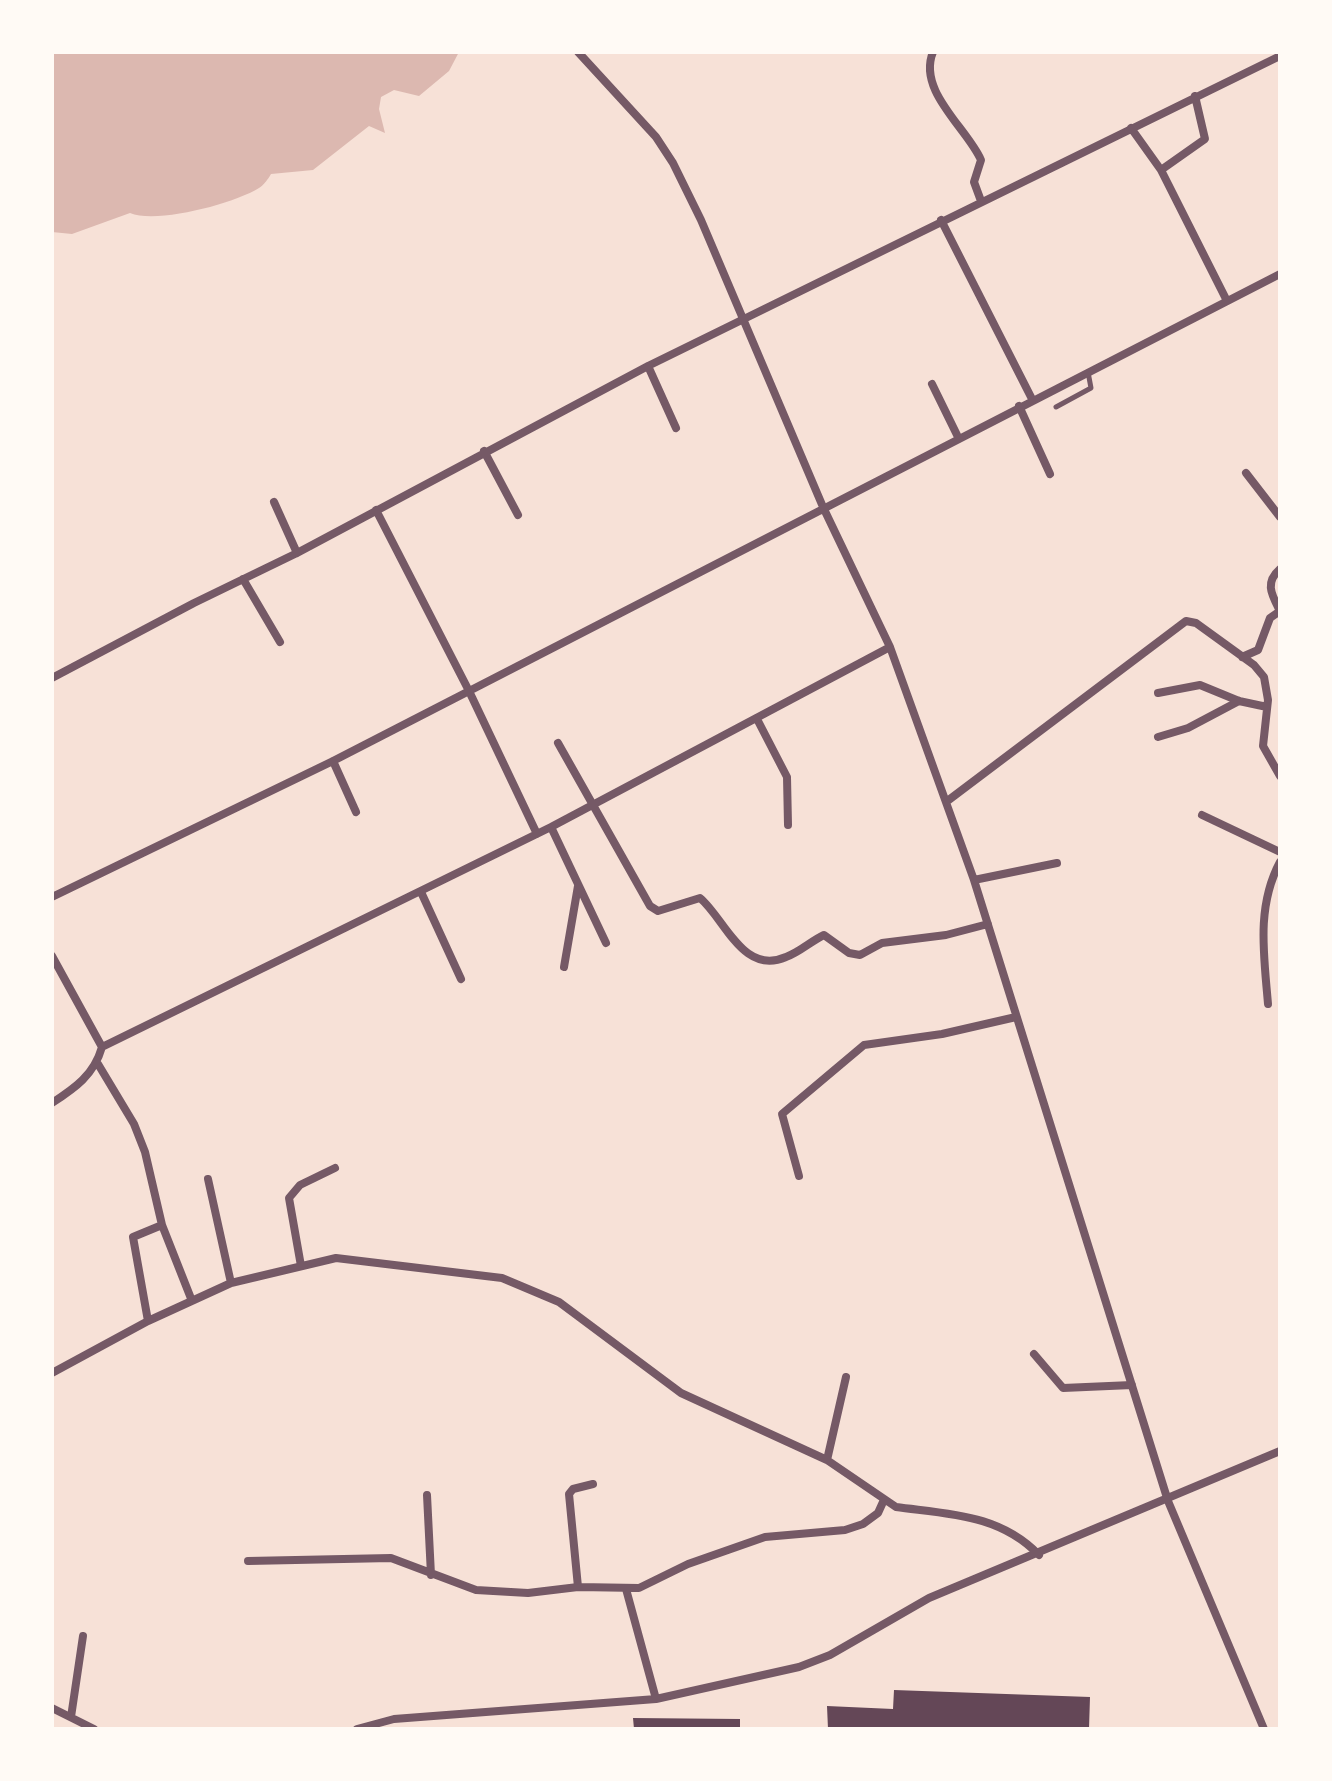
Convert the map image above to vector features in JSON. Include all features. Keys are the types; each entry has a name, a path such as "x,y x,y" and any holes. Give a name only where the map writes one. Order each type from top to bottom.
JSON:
{"street":[{"path":"578,52 656,137 673,163 701,220 823,507 890,647 974,880 1168,1501 1264,1729"},
{"path":"933,52 930,65 935,89 981,160 974,182 981,201"},
{"path":"52,678 297,553 648,366 1280,56"},
{"path":"1161,170 1205,139 1195,96"},
{"path":"1131,128 1161,170 1227,301"},
{"path":"941,220 1032,399"},
{"path":"52,897 333,761 1280,274"},
{"path":"648,366 676,428"},
{"path":"932,384 958,437"},
{"path":"1019,406 1050,474"},
{"path":"484,451 518,515"},
{"path":"1246,473 1280,517"},
{"path":"274,502 297,553"},
{"path":"376,510 469,691 537,834"},
{"path":"1242,657 1258,650 1270,618 1280,611 1270,587 1271,578 1280,569"},
{"path":"243,579 280,642"},
{"path":"946,802 1183,622 1196,623 1264,677 1267,707 1263,746 1280,776"},
{"path":"102,1047 591,807 890,647"},
{"path":"1158,693 1194,685 1267,707"},
{"path":"1158,737 1188,728 1239,701"},
{"path":"757,719 787,777 788,825"},
{"path":"558,743 591,807 653,909 660,911 700,898 735,941 754,958 785,958 824,935 849,953 860,955 882,943 946,935 988,924"},
{"path":"333,761 356,812"},
{"path":"1202,815 1280,852"},
{"path":"551,827 606,943"},
{"path":"1268,1004 1262,921 1265,898 1280,862"},
{"path":"974,880 1057,863"},
{"path":"564,967 578,885"},
{"path":"421,892 461,979"},
{"path":"52,956 102,1047 98,1064 82,1082 52,1103"},
{"path":"799,1176 782,1114 860,1047 942,1034 1016,1017"},
{"path":"98,1064 134,1124 145,1152 162,1225 192,1301"},
{"path":"301,1266 289,1198 300,1185 335,1168"},
{"path":"208,1179 231,1283"},
{"path":"148,1321 133,1237 162,1225"},
{"path":"52,1373 148,1321 231,1283 301,1266 355,1258 502,1278 559,1302 681,1393 827,1460 883,1502 896,1507 988,1521 1018,1535 1039,1555"},
{"path":"1034,1354 1063,1388 1132,1385"},
{"path":"827,1460 846,1377"},
{"path":"357,1729 394,1719 656,1699 799,1667 840,1650 929,1598 1168,1501 1280,1451"},
{"path":"578,1587 569,1494 573,1489 593,1484"},
{"path":"427,1495 431,1575"},
{"path":"248,1561 391,1558 476,1590 528,1593 578,1587 639,1588 688,1564 765,1537 845,1530 863,1524 878,1513 883,1502"},
{"path":"626,1589 656,1699"},
{"path":"71,1717 83,1636"},
{"path":"52,1708 94,1729"}],"lane":[{"path":"1056,407 1091,388 1087,371"}],"shaded area":[{"path":"52,52 459,52 449,71 419,96 394,90 381,97 379,109 385,133 369,126 313,170 271,174 259,188 214,206 158,216 130,213 72,234 52,232"}],"building":[{"path":"894,1690 1090,1697 1089,1729 828,1729 827,1706 893,1709"},
{"path":"633,1718 740,1719 740,1729 634,1729"}]}
